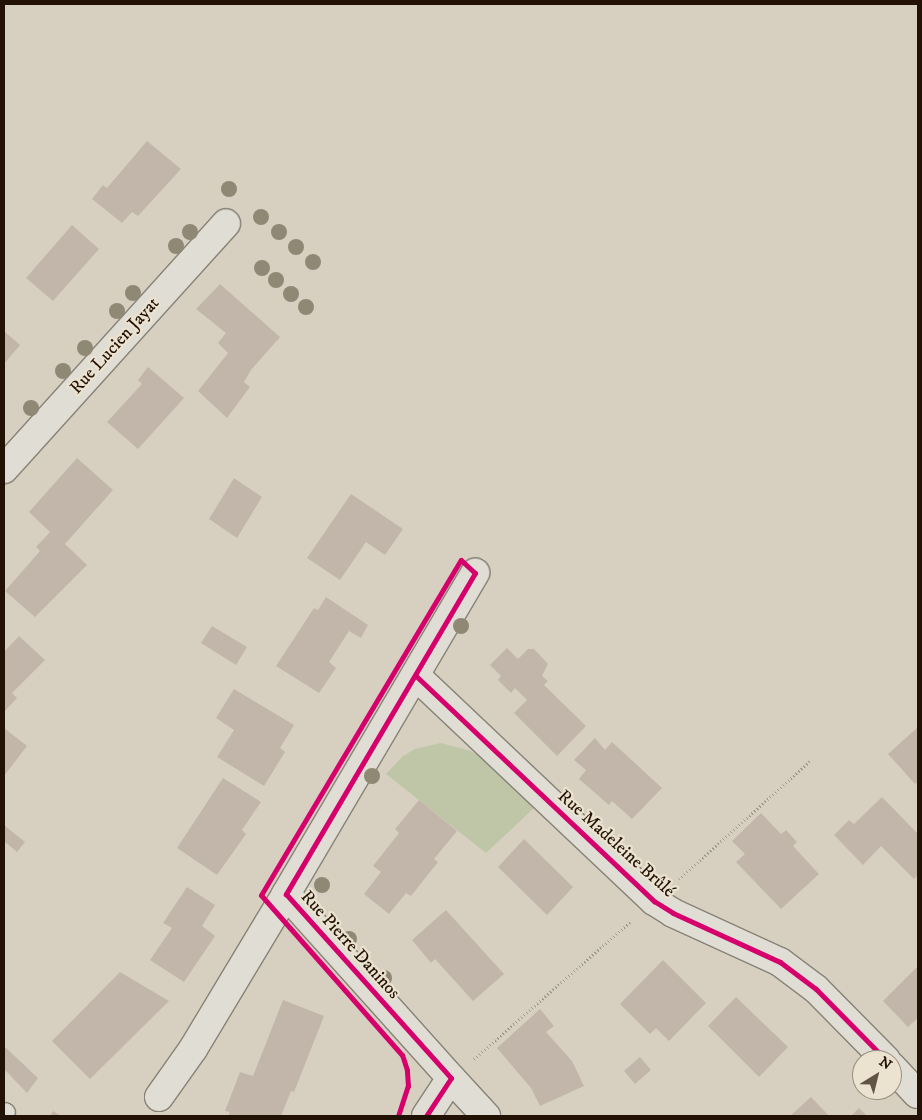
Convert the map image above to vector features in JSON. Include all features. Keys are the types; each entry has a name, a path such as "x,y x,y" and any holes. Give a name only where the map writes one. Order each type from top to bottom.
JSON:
{"street":[{"name":"Rue Lucien Jayat","path":"4,469 226,223"},
{"name":"Rue Pierre Daninos","path":"159,1097 193,1049 416,676 475,573"},
{"name":"Rue Madeleine Brûlé","path":"416,676 654,901 673,913 780,962 830,1002 876,1050"},
{"name":"Rue Pierre Daninos","path":"286,894 486,1116"},
{"path":"902,1077 917,1094"},
{"path":"426,1116 451,1078"}],"green space":[{"path":"441,743 471,751 483,758 534,808 486,853 386,774 403,756 415,749"}],"building":[{"path":"147,141 181,169 138,216 132,212 122,223 92,199 103,185 107,188"},
{"path":"72,225 99,249 53,301 26,278"},
{"path":"220,284 280,337 251,370 244,382 250,387 227,418 198,391 228,353 218,343 226,333 196,309"},
{"path":"4,331 20,345 4,364"},
{"path":"148,367 184,398 138,449 107,422 142,384 138,380"},
{"path":"77,458 113,490 65,544 87,565 35,617 5,591 40,551 36,547 50,532 29,512"},
{"path":"234,478 262,497 237,538 209,519"},
{"path":"351,494 403,529 385,555 366,542 340,580 307,558"},
{"path":"326,597 368,625 361,638 349,631 329,662 336,668 319,693 276,666 314,608 318,610"},
{"path":"212,626 247,647 236,665 201,643"},
{"path":"19,636 45,660 12,693 17,698 4,712 4,652"},
{"path":"507,648 518,659 528,649 534,649 548,664 542,676 548,681 544,685 586,726 557,756 514,713 527,700 515,688 511,693 498,680 501,676 490,665"},
{"path":"234,689 294,725 280,748 285,752 264,786 217,757 234,730 216,718"},
{"path":"918,727 918,782 915,784 888,754"},
{"path":"4,728 27,746 4,776"},
{"path":"595,738 605,750 612,742 662,788 632,819 612,801 609,805 579,779 586,770 574,760"},
{"path":"223,778 261,802 242,830 246,834 217,875 177,848"},
{"path":"882,797 918,834 918,875 914,879 881,846 863,865 834,835 849,820 854,824"},
{"path":"419,800 457,831 434,859 438,862 411,896 406,893 389,914 364,894 381,872 373,866 399,833 395,829"},
{"path":"761,813 781,834 786,830 797,842 793,846 819,874 781,909 736,862 745,854 732,841"},
{"path":"4,825 25,842 17,852 4,841"},
{"path":"524,839 573,887 547,915 498,867"},
{"path":"187,887 215,905 202,926 215,936 184,982 150,960 172,928 163,923"},
{"path":"446,910 504,974 473,1001 435,959 431,963 412,940"},
{"path":"663,960 706,1003 669,1041 656,1028 650,1034 620,1004"},
{"path":"918,966 918,1018 908,1027 883,1001"},
{"path":"120,972 169,1001 90,1079 52,1041"},
{"path":"736,997 788,1047 759,1077 708,1026"},
{"path":"283,1000 324,1016 294,1092 291,1091 281,1116 228,1116 230,1112 225,1111 240,1072 253,1076"},
{"path":"540,1009 554,1026 546,1032 572,1061 584,1086 540,1106 531,1088 497,1048"},
{"path":"4,1046 38,1078 27,1093 4,1069"},
{"path":"640,1057 651,1070 635,1084 624,1071"},
{"path":"811,1097 829,1116 790,1116"},
{"path":"859,1108 867,1116 851,1116"},
{"path":"53,1111 61,1116 50,1116"}],"cycle path":[{"path":"398,1116 408,1086 407,1070 402,1055 261,895 461,560 475,573 286,894 451,1078 426,1116"},
{"path":"416,676 654,901 673,913 780,962 816,989 876,1050"}]}
